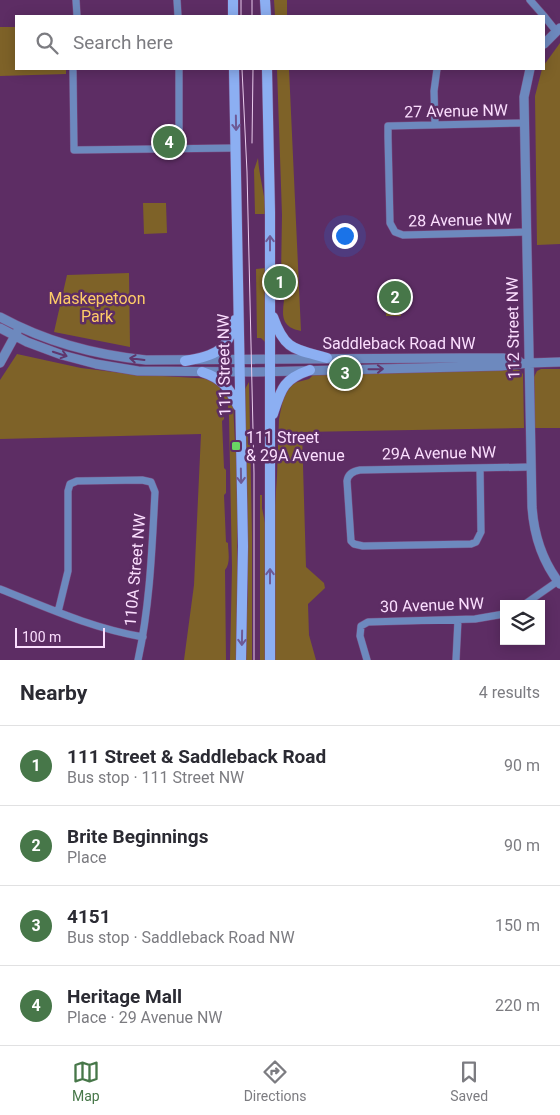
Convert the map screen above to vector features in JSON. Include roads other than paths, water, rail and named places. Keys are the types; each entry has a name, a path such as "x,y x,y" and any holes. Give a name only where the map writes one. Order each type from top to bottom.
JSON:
{"main road":[{"path":"233,0 233,15"},
{"path":"266,0 266,15"},
{"name":"111 Street NW","path":"234,70 243,546 241,660"},
{"path":"267,70 270,310 270,660"},
{"path":"185,361 208,356 224,346 232,332 238,305"},
{"path":"270,310 280,336 291,348 327,358"},
{"path":"270,422 281,389 298,374 310,370"},
{"path":"202,372 213,376 225,384 232,393 240,410"}],"street":[{"path":"76,0 77,15"},
{"path":"177,0 178,15"},
{"path":"530,0 543,15"},
{"path":"545,17 558,29 545,43"},
{"path":"178,70 180,149"},
{"path":"435,125 434,91 437,70"},
{"name":"112 Street NW","path":"530,70 524,97 524,124 532,507 535,533 544,559 559,583"},
{"path":"73,71 74,150 236,148"},
{"name":"27 Avenue NW","path":"395,232 390,224 388,126 524,124"},
{"name":"28 Avenue NW","path":"395,232 403,235 526,232"},
{"path":"0,317 17,332 39,347 62,355 116,368 158,372 270,372"},
{"path":"0,328 99,353 146,360 269,359"},
{"path":"0,363 17,332"},
{"name":"Saddleback Road NW","path":"269,359 503,358 529,363"},
{"name":"Saddleback Road NW","path":"270,372 501,366 560,362"},
{"name":"29A Avenue NW","path":"480,468 481,532 478,540 471,544 363,546 353,543 350,535 347,484 353,472 360,470 530,467"},
{"name":"110A Street NW","path":"58,612 68,571 68,491 72,483 77,481 142,480 152,482 155,492 151,563 138,660"},
{"path":"531,600 559,583"},
{"path":"0,589 103,629 142,637"},
{"name":"30 Avenue NW","path":"367,660 360,636 361,626 371,621 458,620 500,615"},
{"path":"456,660 458,620"}],"tram line":[{"path":"241,0 241,15"},
{"path":"252,0 252,15"},
{"path":"242,70 247,172 254,473 254,660"},
{"path":"252,143 253,70"}],"place":[{"name":"Heritage Mall","path":"169,142"},
{"name":"111 Street & Saddleback Road","path":"280,282"},
{"name":"Brite Beginnings","path":"395,297"},
{"name":"4151","path":"345,373"},
{"name":"111 Street & 29A Avenue","path":"236,446"}],"park label":[{"name":"Maskepetoon Park","path":"97,307"}]}
